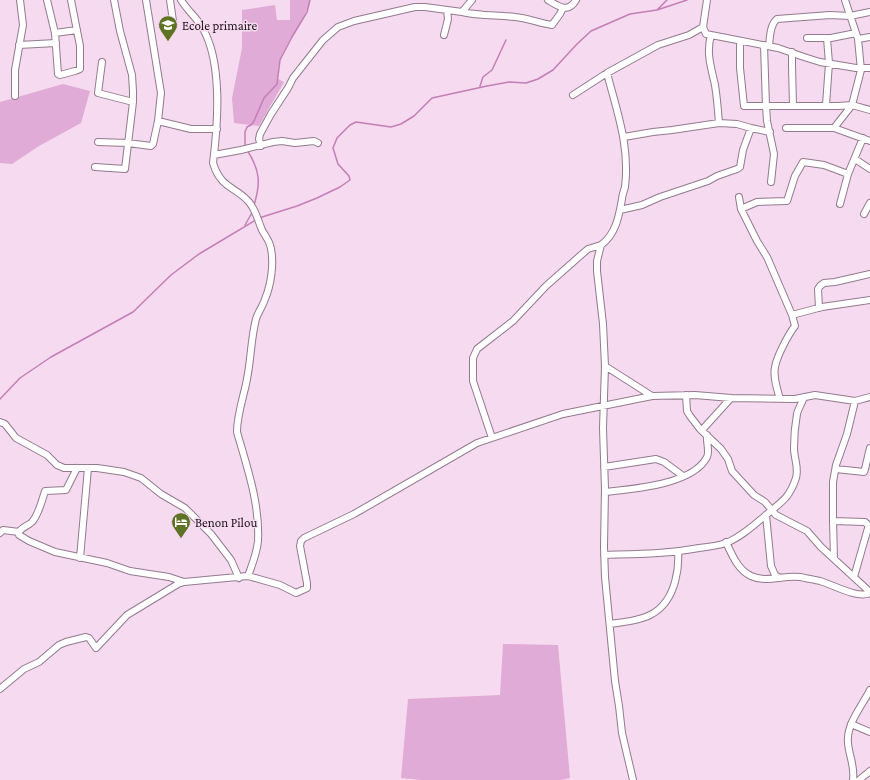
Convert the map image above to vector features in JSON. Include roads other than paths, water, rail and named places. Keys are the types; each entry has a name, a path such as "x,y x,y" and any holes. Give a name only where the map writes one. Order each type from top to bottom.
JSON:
{"street":[{"path":"15,96 15,70 22,25 20,0"},
{"path":"47,0 55,33 58,74 68,73 80,69 80,46 71,0"},
{"path":"95,167 125,170 133,102 132,75 120,31 114,0"},
{"path":"98,142 128,143 151,146 153,144 158,121 161,93 146,0"},
{"path":"170,0 173,21"},
{"path":"181,0 202,27 213,55 217,88 217,129 213,163 215,169 222,182 250,203 260,221 262,230 268,238 273,258 271,277 265,300 256,320 248,365 248,376 237,424 237,432 251,482 257,516 258,541 254,561 248,576"},
{"path":"462,12 472,0"},
{"path":"548,0 562,8 568,8 576,0"},
{"path":"707,0 703,27 706,34 767,45 804,57 829,63 856,68 870,68"},
{"path":"834,128 852,105 861,70 857,36 845,0"},
{"path":"261,146 259,139 260,134 293,78 313,50 338,28 354,21 410,7 425,6 476,15 517,17 552,25 560,14 562,8"},
{"path":"444,36 448,19 447,10"},
{"path":"771,182 774,154 767,120 766,106 767,45 774,22 777,19 830,15 850,16 870,12"},
{"path":"573,95 607,73 658,45 689,35 703,27"},
{"path":"55,33 77,30"},
{"path":"711,35 708,46 708,56 715,86 719,123"},
{"path":"807,38 857,36 870,37"},
{"path":"826,106 829,63 827,38"},
{"path":"740,41 739,61 744,106 852,105 870,110"},
{"path":"19,45 56,44"},
{"path":"792,52 793,106"},
{"path":"102,62 98,93 133,102"},
{"path":"492,438 473,381 474,358 477,349 513,321 546,286 588,249 601,245 613,233 625,189 626,160 624,137 607,73"},
{"path":"158,121 186,128 217,129"},
{"path":"624,137 719,123 737,124 770,132"},
{"path":"620,210 642,205 738,169 740,167 743,150 751,128"},
{"path":"786,128 834,128 870,141"},
{"path":"840,204 848,174 863,138"},
{"path":"214,155 282,141 314,141 318,143"},
{"path":"855,159 870,169"},
{"path":"741,209 757,202 787,201 795,176 803,162 824,165 848,174"},
{"path":"740,197 741,209 754,237 767,257 792,315 795,326 785,341 775,366 776,387 780,398"},
{"path":"864,214 870,203"},
{"path":"601,245 597,261 597,272 603,324 605,366 603,405 605,492 604,555 615,681 622,733 633,780"},
{"path":"819,308 818,289 824,283 870,274"},
{"path":"792,315 819,308 870,300"},
{"path":"605,366 652,396"},
{"path":"686,395 687,411 694,422 725,453 732,471 737,477 776,515 807,530 821,547 870,592"},
{"path":"0,689 24,669 39,662 59,645 66,642 86,637 89,638 96,648 127,615 178,584 184,582 248,576 280,585 296,593 307,588 308,583 300,546 301,541 304,538 354,514 477,443 546,419 603,405 652,396 701,395 731,398 804,398 815,395 855,400 870,397"},
{"path":"702,430 731,398"},
{"path":"604,555 678,551 726,542 740,535 766,515 788,496 796,476 797,469 794,446 797,414 804,398"},
{"path":"863,399 870,402"},
{"path":"834,558 833,482 855,400"},
{"path":"0,422 5,424 16,438 64,468 88,468 124,472 141,478 161,494 185,508 211,534 225,551 236,568 239,578"},
{"path":"605,492 658,485 683,476 702,464 707,457 707,435"},
{"path":"836,469 864,472 870,448"},
{"path":"604,468 656,459 664,462 683,476"},
{"path":"19,532 32,522 36,516 46,491 66,490 77,468"},
{"path":"80,558 88,468"},
{"path":"766,515 771,566 775,575 780,578"},
{"path":"833,521 865,522 868,525 854,577"},
{"path":"0,533 3,530 19,532"},
{"path":"19,532 19,535 47,550 107,563 130,571 169,576 184,582"},
{"path":"726,542 743,571 758,579 804,577 820,581 846,591 863,594 870,592"},
{"path":"610,624 646,617 662,608 669,597 678,572 678,551"},
{"path":"853,780 854,766 848,743 851,724 870,690"},
{"path":"851,724 870,732"},
{"path":"859,780 870,771"}],"waterway":[{"path":"245,147 245,132 247,127 254,121 264,98 277,84 280,60 307,12 310,0"},
{"path":"657,10 667,0"},
{"path":"259,218 317,198 340,187 350,180 349,176 338,164 333,148 337,138 350,125 356,122 391,127 401,124 414,116 432,98 509,82 526,83 538,79 553,70 591,31 630,14 657,10 687,0"},
{"path":"480,86 483,77 492,70 506,40"},
{"path":"247,150 255,164 258,177 258,190 254,205"},
{"path":"245,225 253,211"},
{"path":"0,399 20,378 51,357 133,312 171,275 199,254 256,220"}],"place":[{"name":"Ecole primaire","path":"168,42"},
{"name":"Benon Pilou","path":"181,539"}]}
